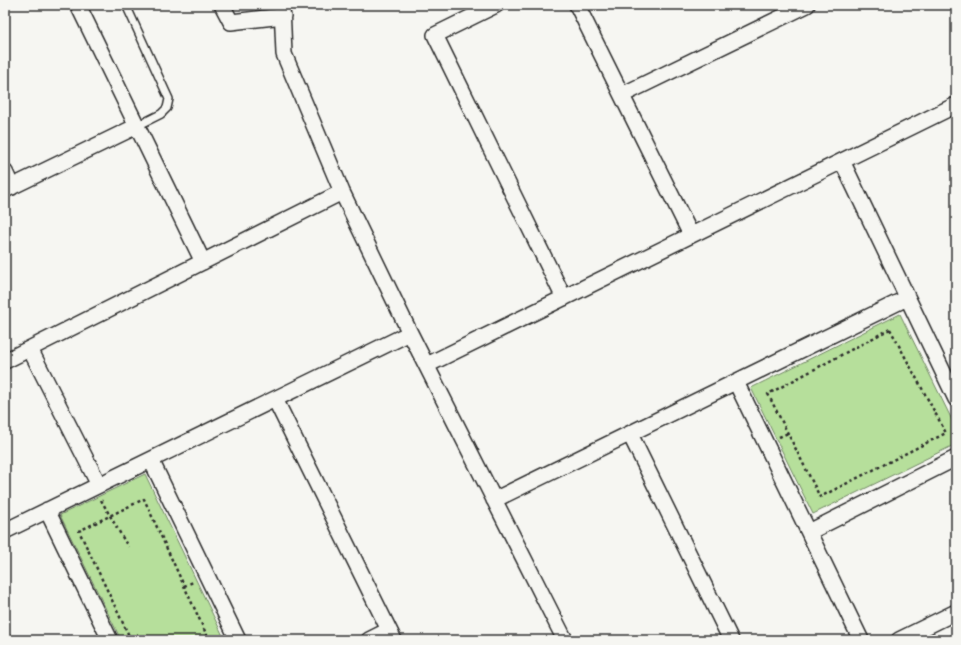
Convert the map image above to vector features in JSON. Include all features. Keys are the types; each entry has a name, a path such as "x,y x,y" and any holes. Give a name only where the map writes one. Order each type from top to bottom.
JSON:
{"street":[{"path":"78,5 204,262"},
{"path":"222,5 231,22 283,11 284,54 342,192 410,333 565,640"},
{"path":"496,5 435,35 564,298"},
{"path":"578,5 691,235"},
{"path":"622,95 807,5"},
{"path":"427,365 956,105"},
{"path":"5,172 9,188 137,126"},
{"path":"842,161 956,399"},
{"path":"5,361 342,192"},
{"path":"494,500 907,298"},
{"path":"5,531 410,333"},
{"path":"30,349 96,486"},
{"path":"736,382 861,640"},
{"path":"275,399 392,635 368,640"},
{"path":"630,434 731,640"},
{"path":"809,532 956,458"},
{"path":"151,460 238,640"},
{"path":"47,510 110,640"},
{"path":"899,640 956,612"}],"lane":[{"path":"126,5 170,99 167,108 161,114 137,126"}],"path":[{"path":"890,329 946,433 820,497 768,394 890,329"},
{"path":"96,486 110,516 128,547"},
{"path":"131,640 79,531 144,499 209,640"}],"green space":[{"path":"900,314 956,428 956,444 813,514 751,388"},
{"path":"145,474 225,640 121,640 60,515"}]}
